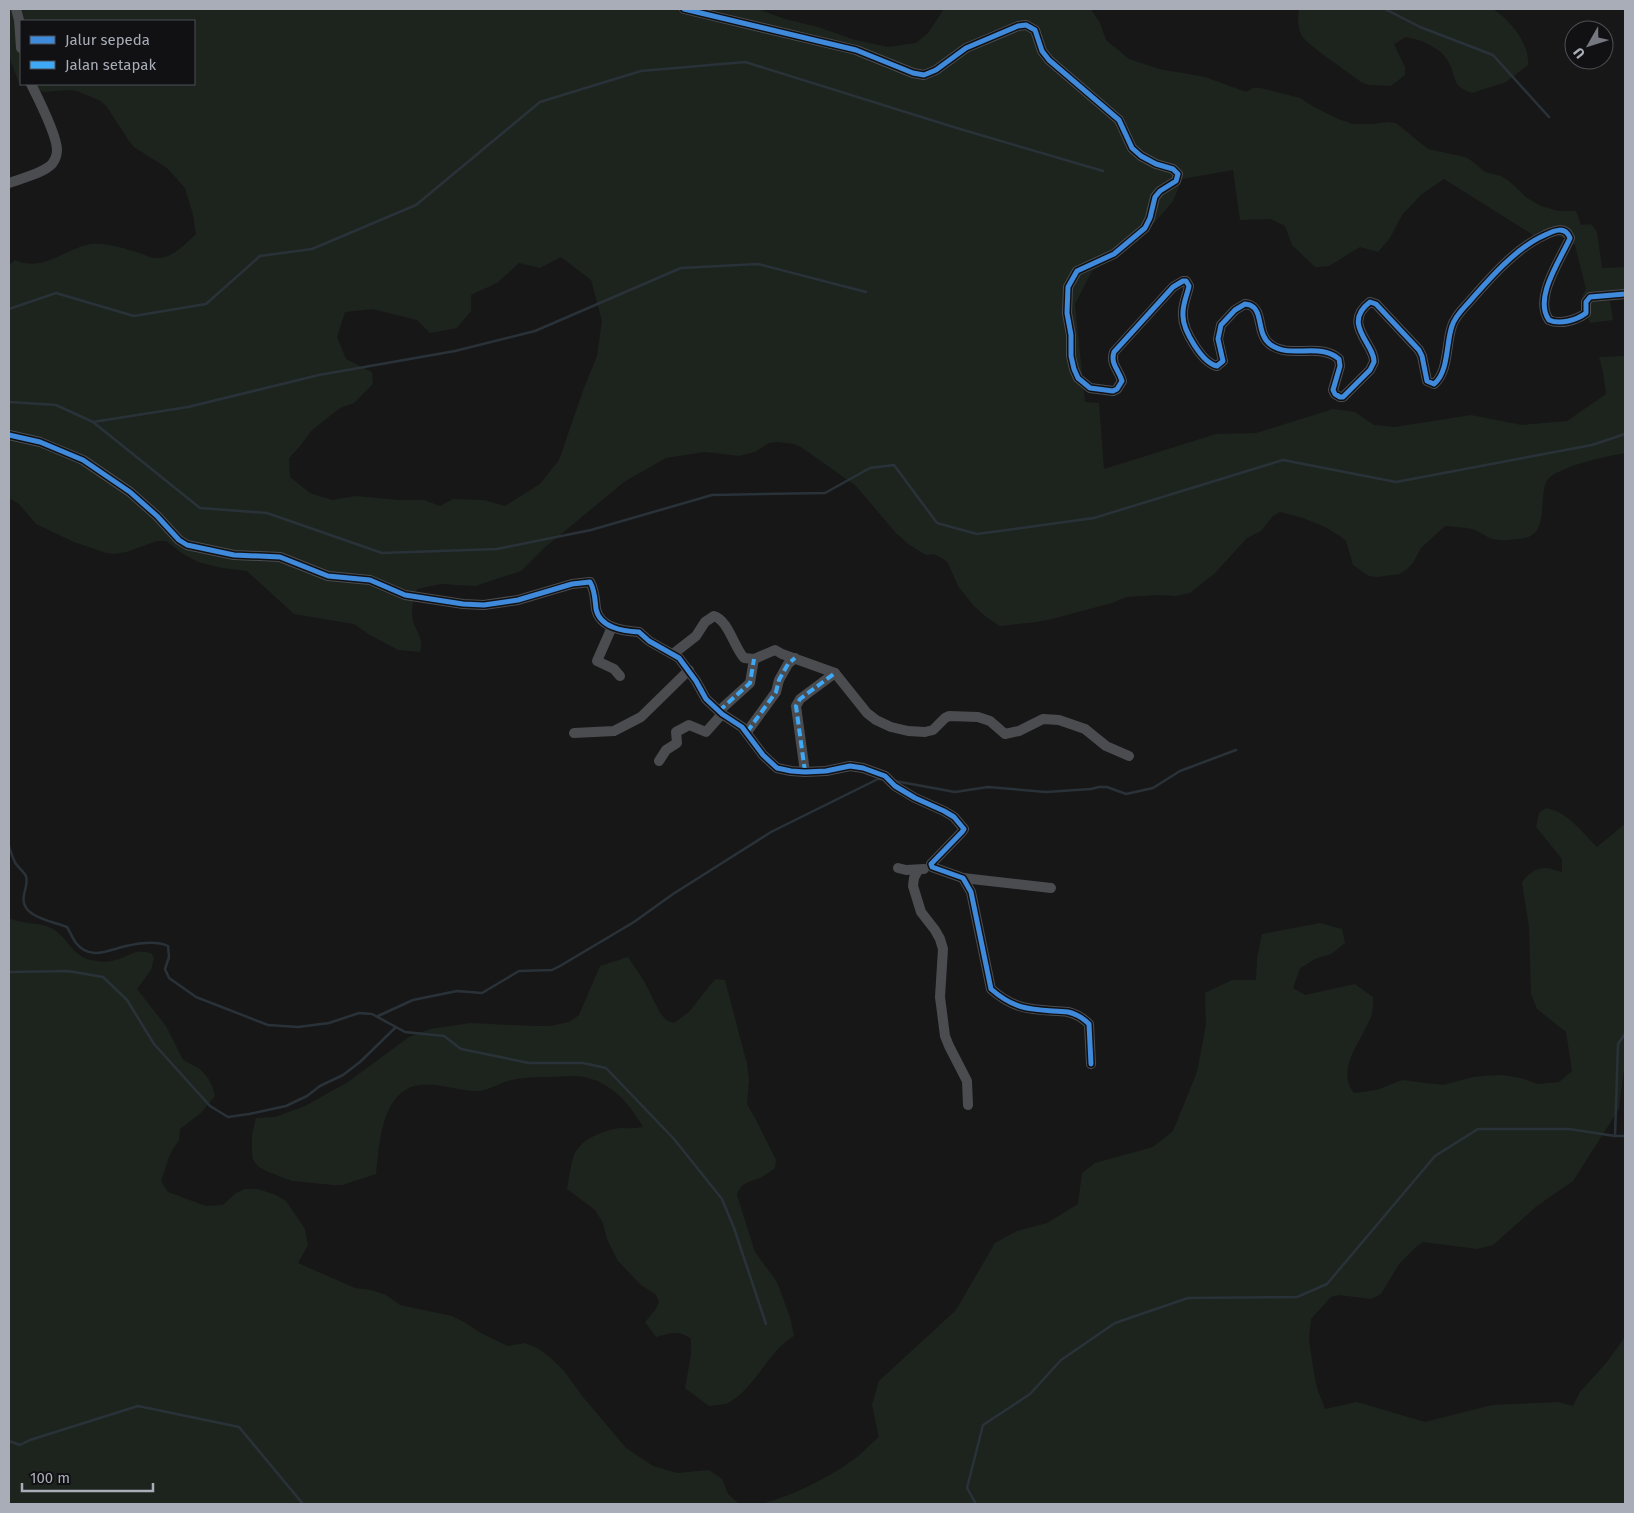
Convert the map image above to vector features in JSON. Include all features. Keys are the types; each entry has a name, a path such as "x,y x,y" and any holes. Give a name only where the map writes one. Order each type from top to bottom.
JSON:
{"street":[{"path":"684,9 856,50 913,74 924,75 936,70 966,48 1018,26 1026,25 1035,30 1042,51 1049,60 1119,120 1132,148 1149,161 1173,169 1178,174 1176,181 1155,197 1150,218 1145,228 1114,254 1082,268 1072,277 1068,287 1067,313 1071,335 1071,356 1078,378 1090,388 1113,391 1117,389 1122,381 1113,364 1114,352 1173,287 1183,280 1189,286 1183,303 1182,318 1196,348 1210,364 1217,366 1223,361 1218,338 1224,320 1241,306 1250,305 1256,309 1263,336 1270,345 1284,350 1328,352 1339,358 1340,366 1333,390 1340,397 1363,377 1374,362 1373,353 1363,338 1360,329 1359,319 1366,305 1370,302 1376,304 1418,350 1424,363 1425,377 1429,383 1434,384 1442,373 1451,328 1457,316 1496,271 1539,237 1552,231 1564,230 1568,232 1570,238 1545,293 1546,312 1550,320 1560,322 1581,317 1586,313 1586,302 1590,297 1625,294"},
{"path":"9,183 45,169 52,164 56,157 56,145 41,103 32,85"},
{"path":"9,435 40,442 83,460 130,492 157,516 178,540 187,545 234,555 280,557 328,576 370,580 404,595 463,604 484,605 518,600 572,584 590,582 598,616 604,622 624,631 639,632 649,641 679,658 689,670 706,699 747,732 763,755 777,768 805,772 826,771 850,766 863,768 885,776 895,786 915,798 954,817 964,829 948,848 934,860 932,867"},
{"path":"673,654 696,636 705,622 714,616 721,620 739,653 744,658 754,659 775,650 835,674 867,713 876,720 891,727 925,732 933,730 949,716 978,716 990,721 1006,734 1043,719 1059,720 1085,729 1106,746 1129,756"},
{"path":"612,627 597,661 614,669 620,676"},
{"path":"747,732 776,692 779,680 788,664 795,658"},
{"path":"659,761 666,750 677,743 676,732 688,725 706,732 721,712 750,683 754,659"},
{"path":"574,733 614,731 641,717 689,670"},
{"path":"805,772 796,706 800,699 835,674"},
{"path":"898,868 918,870 932,867 963,878 1051,888"},
{"path":"918,870 913,886 922,912 940,939 943,950 940,997 946,1036 949,1046 967,1081 968,1105"},
{"path":"963,878 971,892 990,989 1018,1007 1068,1012 1083,1018 1089,1024 1091,1064"}],"shaded area":[{"path":"9,9 758,9 855,40 888,47 916,43 928,33 944,9 1091,9 1100,23 1106,40 1129,59 1159,69 1205,77 1246,92 1253,88 1261,88 1300,98 1338,119 1353,124 1396,123 1428,149 1465,157 1485,172 1501,176 1509,181 1527,198 1541,206 1558,211 1576,211 1581,225 1591,224 1597,232 1602,268 1625,267 1625,299 1610,301 1613,320 1590,323 1582,306 1583,293 1586,289 1575,245 1565,238 1557,236 1538,241 1530,233 1444,179 1422,194 1402,215 1390,238 1378,252 1360,247 1329,266 1315,267 1292,245 1285,226 1270,219 1240,220 1233,170 1182,179 1173,201 1149,229 1129,247 1092,271 1075,304 1085,402 1099,403 1104,469 1216,434 1256,433 1333,409 1355,412 1374,425 1395,427 1471,415 1522,425 1567,421 1606,394 1599,357 1625,356 1625,453 1596,459 1564,469 1549,478 1544,491 1539,526 1535,533 1528,537 1497,540 1472,529 1445,526 1421,548 1413,563 1400,574 1377,577 1369,576 1353,565 1346,541 1340,536 1325,527 1303,518 1280,512 1273,516 1261,531 1247,538 1215,573 1190,593 1175,596 1126,597 1112,603 1052,619 1000,626 974,606 958,586 948,563 934,554 926,555 908,544 896,533 856,486 801,447 778,442 769,443 755,452 739,456 705,452 666,458 624,482 543,549 521,571 475,586 441,584 417,589 412,613 413,621 421,639 420,652 398,650 354,624 294,614 247,571 222,568 198,562 183,554 166,541 157,541 126,552 106,553 74,542 36,524 19,504 9,498 9,265 15,260 35,264 44,262 91,244 109,245 153,258 164,257 179,249 196,234 193,215 185,188 167,168 134,147 101,101 77,91 43,92 25,85 195,85 195,20 20,20 19,83 9,57","holes":["561,257 591,280 602,321 597,356 559,460 540,484 505,506 484,500 453,499 440,506 424,500 398,500 356,496 332,500 310,493 290,477 289,458 311,431 340,408 354,403 373,384 372,372 346,359 337,337 345,312 372,309 417,320 430,333 457,328 471,311 471,295 497,283 519,263 540,268"]},
{"path":"1299,9 1493,9 1506,19 1518,33 1526,49 1528,65 1506,82 1472,93 1457,84 1448,61 1439,51 1427,43 1406,37 1394,44 1405,67 1405,75 1391,86 1369,85 1361,82 1305,40 1299,26"},
{"path":"1546,808 1568,818 1597,847 1625,824 1625,1067 1619,1109 1573,1181 1537,1206 1493,1245 1477,1249 1423,1242 1399,1264 1381,1294 1371,1299 1339,1295 1331,1297 1311,1319 1309,1339 1317,1388 1325,1409 1357,1402 1425,1422 1492,1405 1558,1402 1573,1406 1580,1392 1607,1362 1625,1337 1625,1504 762,1504 798,1491 832,1474 856,1458 879,1437 872,1405 879,1381 956,1310 995,1243 1017,1231 1047,1223 1078,1204 1082,1173 1095,1163 1153,1147 1173,1131 1197,1072 1206,1025 1205,993 1232,980 1256,980 1257,959 1262,934 1320,923 1342,929 1345,943 1331,954 1315,959 1300,968 1293,988 1305,995 1355,984 1373,997 1371,1017 1352,1055 1347,1074 1349,1084 1354,1093 1377,1090 1402,1080 1443,1085 1473,1077 1501,1075 1521,1078 1538,1084 1559,1082 1572,1071 1566,1032 1537,1009 1531,994 1529,927 1522,883 1529,874 1539,869 1548,868 1562,872 1562,859 1536,827 1539,813"},
{"path":"9,918 53,929 75,951 86,958 98,961 112,961 137,952 152,954 154,958 151,970 137,989 166,1026 183,1060 200,1069 208,1078 215,1096 201,1113 180,1129 179,1140 170,1154 161,1181 168,1192 206,1206 223,1205 236,1193 245,1189 258,1189 276,1195 286,1201 305,1229 308,1245 298,1263 355,1288 371,1290 386,1295 400,1305 452,1316 508,1346 525,1343 539,1349 564,1371 583,1397 626,1448 653,1466 677,1473 709,1470 722,1479 728,1494 739,1504 9,1504"},
{"path":"628,957 644,981 660,1013 666,1020 674,1023 689,1012 716,979 725,980 747,1064 749,1080 747,1104 776,1160 775,1168 760,1178 743,1185 737,1195 755,1252 777,1282 790,1317 794,1336 776,1351 738,1396 724,1404 709,1406 685,1388 691,1355 691,1339 678,1333 656,1337 645,1322 656,1309 659,1301 655,1294 641,1285 618,1261 607,1239 603,1223 595,1210 567,1189 573,1158 580,1146 586,1141 613,1129 643,1127 626,1102 603,1084 584,1077 571,1076 522,1078 476,1091 436,1085 416,1086 407,1089 393,1103 384,1122 376,1174 342,1185 292,1181 266,1171 253,1160 252,1134 256,1118 275,1117 305,1106 348,1082 409,1037 430,1029 471,1023 550,1026 569,1022 579,1015 600,966"}],"waterway":[{"path":"1385,9 1420,27 1493,55 1549,117"},
{"path":"9,309 56,293 134,316 206,304 260,256 312,249 416,205 540,102 641,71 745,62 1103,171"},
{"path":"93,422 188,407 319,375 455,351 535,331 681,268 758,264 866,292"},
{"path":"9,402 56,405 93,422 200,508 267,513 382,553 497,549 591,530 712,495 825,493 870,468 894,465 937,523 977,534 1094,518 1283,460 1396,482 1592,445 1625,434"},
{"path":"895,781 955,792 988,787 1046,792 1107,787 1126,794 1153,788 1180,771 1236,750"},
{"path":"378,1016 413,1000 457,991 482,993 519,971 552,970 634,922 673,894 771,832 878,779 882,779"},
{"path":"9,846 16,864 26,876 27,884 24,895 26,908 38,917 67,927 81,948 87,952 100,953 142,943 158,943 168,946 169,957 165,969 169,978 196,997 268,1025 298,1027 329,1023 359,1013 372,1014 405,1032 444,1036 461,1049 529,1063 583,1063 606,1068 674,1139 722,1199 734,1228 766,1324"},
{"path":"9,972 68,971 103,977 127,1000 154,1044 210,1106 228,1117 286,1106 307,1096 320,1086 343,1075 360,1062 396,1027"},
{"path":"1615,1136 1618,1044 1625,1034"},
{"path":"976,1504 967,1488 983,1425 1030,1394 1061,1360 1115,1323 1188,1298 1297,1297 1327,1284 1435,1156 1478,1129 1569,1129 1625,1136"},
{"path":"9,1441 20,1445 30,1440 138,1406 239,1427 303,1504"}],"marked path":[{"path":"747,732 776,692 779,680 788,664 795,658"},
{"path":"719,711 750,683 754,659"},
{"path":"805,772 796,706 800,699 835,673"}],"cycle path":[{"path":"684,9 856,50 913,73 924,75 936,70 966,48 1018,26 1026,25 1035,30 1042,51 1049,60 1119,120 1132,148 1141,156 1156,164 1173,169 1178,174 1176,181 1160,191 1155,197 1150,218 1145,228 1114,254 1077,271 1068,287 1067,313 1071,335 1071,356 1078,378 1090,388 1113,391 1117,389 1122,381 1114,364 1114,352 1173,287 1183,281 1186,281 1189,286 1183,312 1186,329 1194,345 1211,364 1217,366 1223,361 1218,339 1221,325 1235,310 1245,304 1250,305 1257,312 1263,335 1271,345 1287,351 1323,352 1339,359 1340,366 1333,390 1340,397 1343,397 1370,370 1374,362 1373,355 1359,326 1362,310 1370,302 1376,304 1419,350 1427,381 1434,384 1439,379 1445,365 1450,333 1455,319 1495,273 1514,255 1535,240 1552,232 1563,230 1570,238 1546,290 1544,301 1545,311 1549,320 1563,322 1582,316 1586,313 1586,302 1590,297 1625,294"},
{"path":"9,435 40,442 83,460 130,492 157,516 179,540 187,545 234,555 280,557 328,576 370,580 405,595 463,604 484,605 518,600 572,584 590,582 594,592 596,609 602,620 619,629 639,632 649,641 679,658 696,681 706,699 722,714 742,727 763,755 777,768 805,772 826,771 850,766 863,768 885,776 895,786 915,798 954,817 964,829 931,864 932,867 963,878 971,892 991,989 1018,1006 1068,1012 1082,1018 1089,1024 1091,1064"}]}
